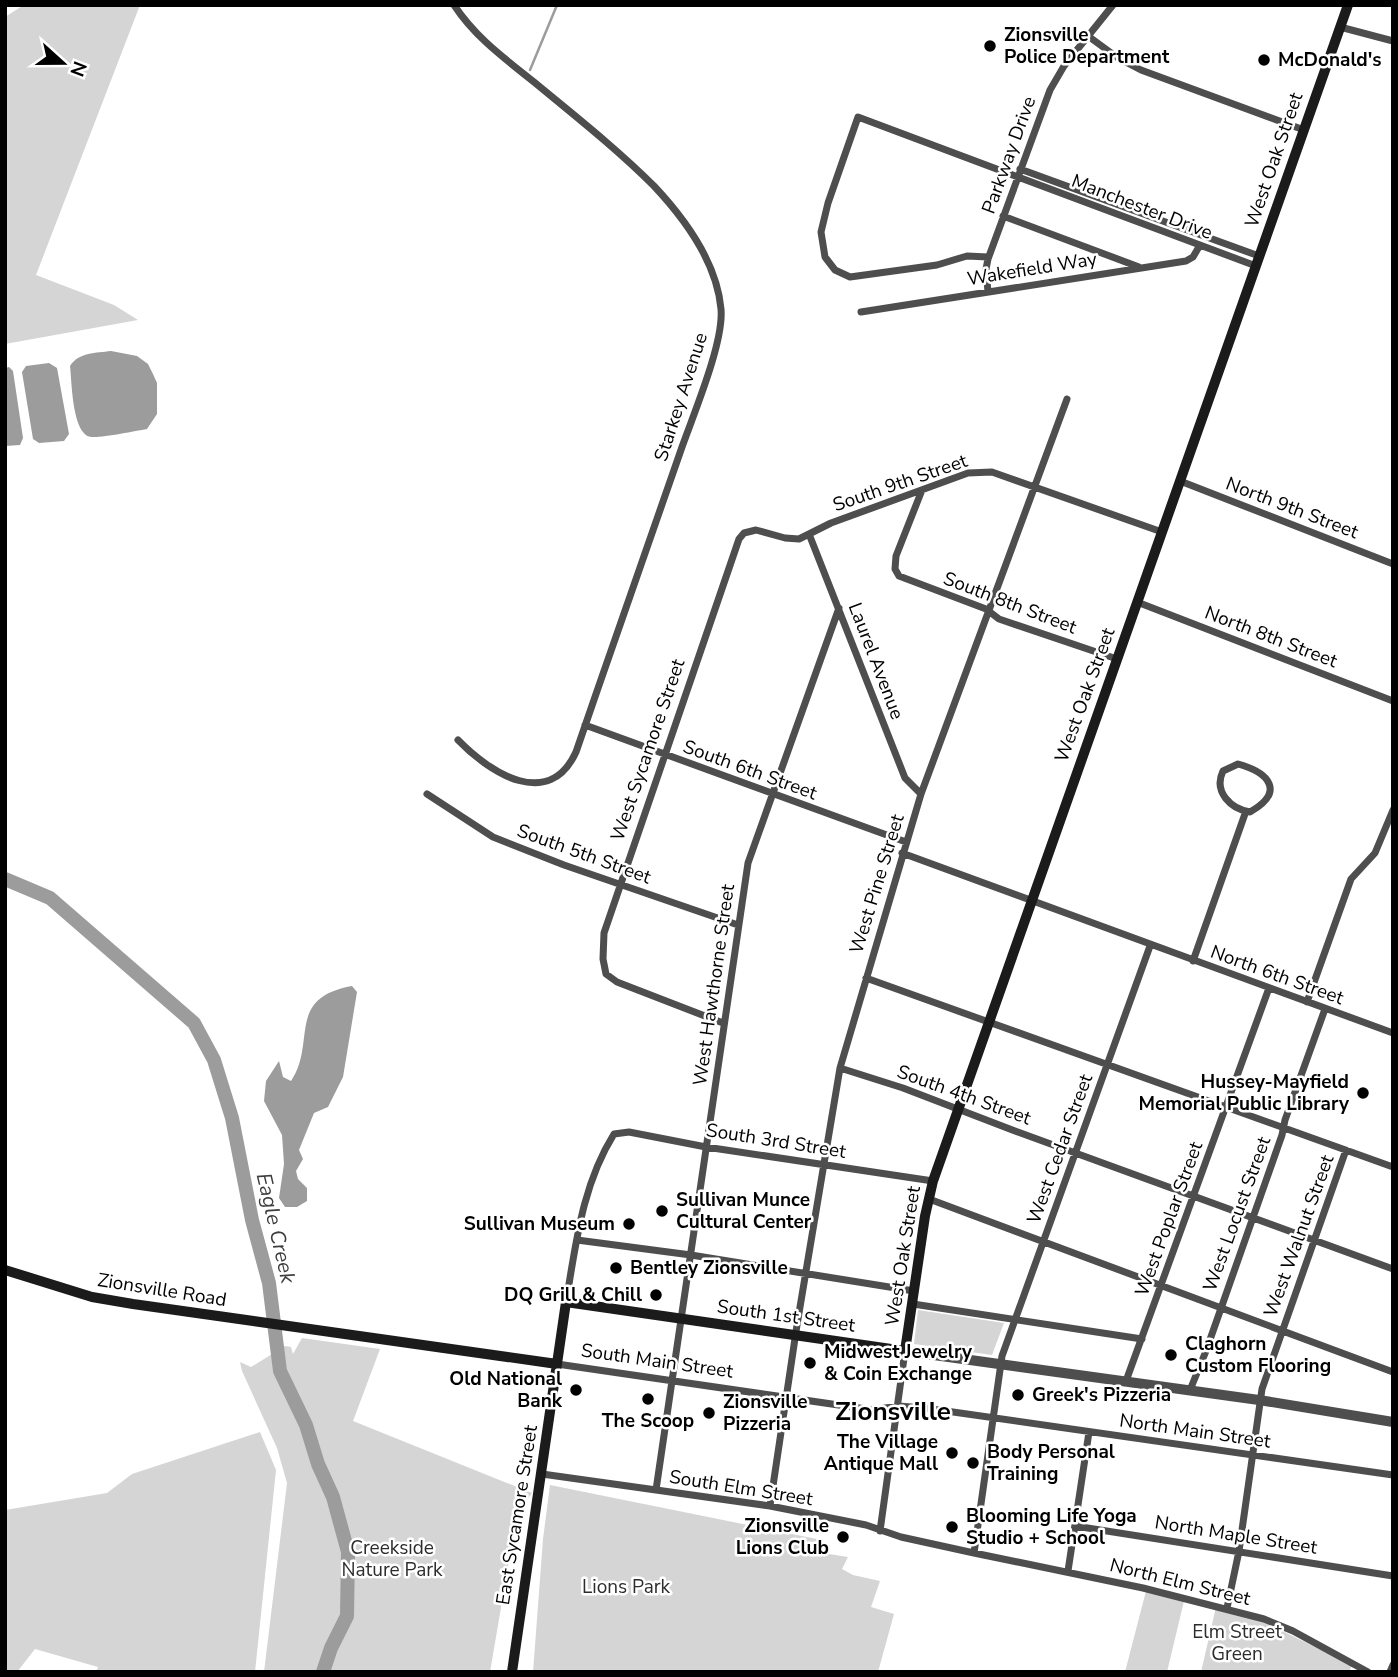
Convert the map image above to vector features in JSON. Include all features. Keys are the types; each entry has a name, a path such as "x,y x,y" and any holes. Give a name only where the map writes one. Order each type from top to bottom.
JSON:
{"main road":[{"name":"West Oak Street","path":"905,1351 933,1181 1348,5"},
{"name":"Zionsville Road","path":"6,1274 92,1297 316,1331"},
{"name":"South 1st Street","path":"566,1302 905,1351"},
{"path":"557,1364 566,1302"},
{"name":"South Main Street","path":"316,1331 557,1364"},
{"name":"East Sycamore Street","path":"512,1672 557,1364"}],"street":[{"name":"Starkey Avenue","path":"454,5 491,48 614,150 673,208 694,236 710,266 719,298 721,319 713,352 576,752 565,770 543,783 513,779 475,757 458,740"},
{"name":"Parkway Drive","path":"988,292 988,257 1050,90 1063,66 1113,5"},
{"path":"1340,27 1393,41"},
{"path":"1088,36 1118,58 1141,70 1304,130"},
{"path":"988,257 967,256 937,265 850,277 835,270 825,257 821,232 828,202 858,117 1019,173"},
{"name":"Manchester Drive","path":"1019,173 1200,245 1258,261"},
{"name":"Manchester Drive","path":"1019,173 1258,261"},
{"path":"1003,216 1140,268"},
{"name":"Wakefield Way","path":"861,312 1186,261 1193,257 1200,245"},
{"name":"West Pine Street","path":"770,1506 822,1165 840,1068 921,794 1068,399"},
{"name":"South 9th Street","path":"809,534 831,523 968,473 981,472 992,472 1162,532"},
{"name":"North 9th Street","path":"1180,481 1393,564"},
{"name":"South 8th Street","path":"922,490 896,556 895,569 899,576 990,612 999,620 1117,659"},
{"name":"West Sycamore Street","path":"723,1023 617,982 606,974 604,933 739,539 744,533 751,531 792,539 809,534"},
{"name":"Laurel Avenue","path":"809,534 905,778 921,794"},
{"name":"North 8th Street","path":"1137,602 1393,701"},
{"name":"West Hawthorne Street","path":"656,1490 748,863 839,608"},
{"name":"South 6th Street","path":"585,724 906,842"},
{"path":"1238,764 1259,772 1269,780 1271,790 1268,799 1261,806 1250,812 1246,811 1230,803 1219,788 1223,771 1238,764"},
{"name":"South 5th Street","path":"427,794 493,837 620,885 738,925"},
{"path":"1307,1002 1351,879 1375,853 1393,810"},
{"path":"1193,961 1246,811"},
{"path":"902,853 1150,946"},
{"name":"North 6th Street","path":"1150,946 1393,1033"},
{"name":"West Cedar Street","path":"974,1553 1000,1364 1150,946"},
{"path":"866,978 1393,1167"},
{"name":"West Poplar Street","path":"1126,1381 1269,988"},
{"name":"West Locust Street","path":"1190,1390 1325,1009"},
{"name":"South 4th Street","path":"840,1068 902,1088 1393,1269"},
{"name":"South 3rd Street","path":"577,1240 584,1200 604,1150 614,1134 629,1132 706,1147 933,1181"},
{"name":"West Walnut Street","path":"1227,1608 1238,1551 1259,1400 1346,1150"},
{"path":"929,1199 1391,1371 1393,1359"},
{"path":"566,1302 577,1240 691,1255 915,1291"},
{"path":"913,1304 1142,1339"},
{"name":"South 1st Street","path":"905,1351 1259,1400 1393,1422"},
{"name":"West Oak Street","path":"880,1531 905,1351"},
{"name":"South Main Street","path":"557,1364 873,1410 898,1406 993,1417"},
{"name":"North Main Street","path":"993,1417 1393,1475"},
{"path":"1068,1571 1089,1432"},
{"name":"South Elm Street","path":"542,1474 770,1506 866,1525 880,1531 974,1553"},
{"name":"North Maple Street","path":"1075,1527 1393,1576"},
{"name":"North Elm Street","path":"974,1553 1068,1571 1227,1608 1277,1623 1368,1672"},
{"path":"1390,1672 1393,1665"}],"green space":[{"path":"24,5 140,5 36,275 114,305 138,320 5,344 5,17"},
{"path":"918,1310 1004,1323 992,1355 914,1344"},
{"name":"Creekside Nature Park","path":"302,1338 380,1349 353,1421 532,1493 517,1514 490,1672 264,1672 287,1483 277,1448 240,1362 251,1367 285,1346 291,1347 293,1354"},
{"path":"260,1432 276,1470 255,1672 96,1672 98,1667 35,1649 17,1672 5,1672 5,1510 107,1493 132,1474"},
{"name":"Lions Park","path":"550,1485 817,1539 829,1554 848,1557 842,1569 853,1575 880,1581 871,1607 894,1614 878,1672 533,1672"},
{"name":"Elm Street Green","path":"1146,1591 1184,1601 1167,1672 1125,1672"},
{"name":"Elm Street Green","path":"1216,1607 1260,1620 1352,1665 1349,1672 1201,1672"}],"shaded area":[{"path":"111,351 137,356 148,364 157,383 157,414 147,429 91,437 80,427 77,417 70,366 83,356"},
{"path":"49,363 57,368 69,434 64,441 39,443 33,439 22,372 26,366"},
{"path":"9,367 13,371 23,438 20,445 5,446 5,368"},
{"path":"352,986 357,992 343,1077 328,1107 314,1113 299,1150 303,1159 296,1171 298,1179 307,1188 307,1201 297,1207 285,1207 279,1198 284,1164 282,1135 264,1101 266,1081 279,1061 283,1077 291,1081 302,1052 310,1011 331,992"}],"waterway":[{"path":"530,70 557,5"},
{"name":"Eagle Creek","path":"5,879 50,898 194,1023 214,1060 232,1118 252,1220 269,1283 280,1371 306,1425 318,1464 333,1497 348,1552 347,1616 331,1648 323,1672"}],"place":[{"name":"Zionsville Police Department","path":"990,46"},
{"name":"McDonald's","path":"1264,60"},
{"name":"Hussey-Mayfield Memorial Public Library","path":"1363,1093"},
{"name":"Sullivan Munce Cultural Center","path":"662,1211"},
{"name":"Sullivan Museum","path":"629,1224"},
{"name":"Bentley Zionsville","path":"616,1268"},
{"name":"DQ Grill & Chill","path":"656,1295"},
{"name":"Claghorn Custom Flooring","path":"1171,1355"},
{"name":"Midwest Jewelry & Coin Exchange","path":"810,1363"},
{"name":"Old National Bank","path":"576,1390"},
{"name":"Greek's Pizzeria","path":"1018,1395"},
{"name":"The Scoop","path":"648,1399"},
{"name":"Zionsville Pizzeria","path":"709,1413"},
{"name":"The Village Antique Mall","path":"952,1453"},
{"name":"Body Personal Training","path":"973,1463"},
{"name":"Blooming Life Yoga Studio + School","path":"952,1527"},
{"name":"Zionsville Lions Club","path":"843,1537"}],"district":[{"name":"Zionsville","path":"893,1411"}]}
